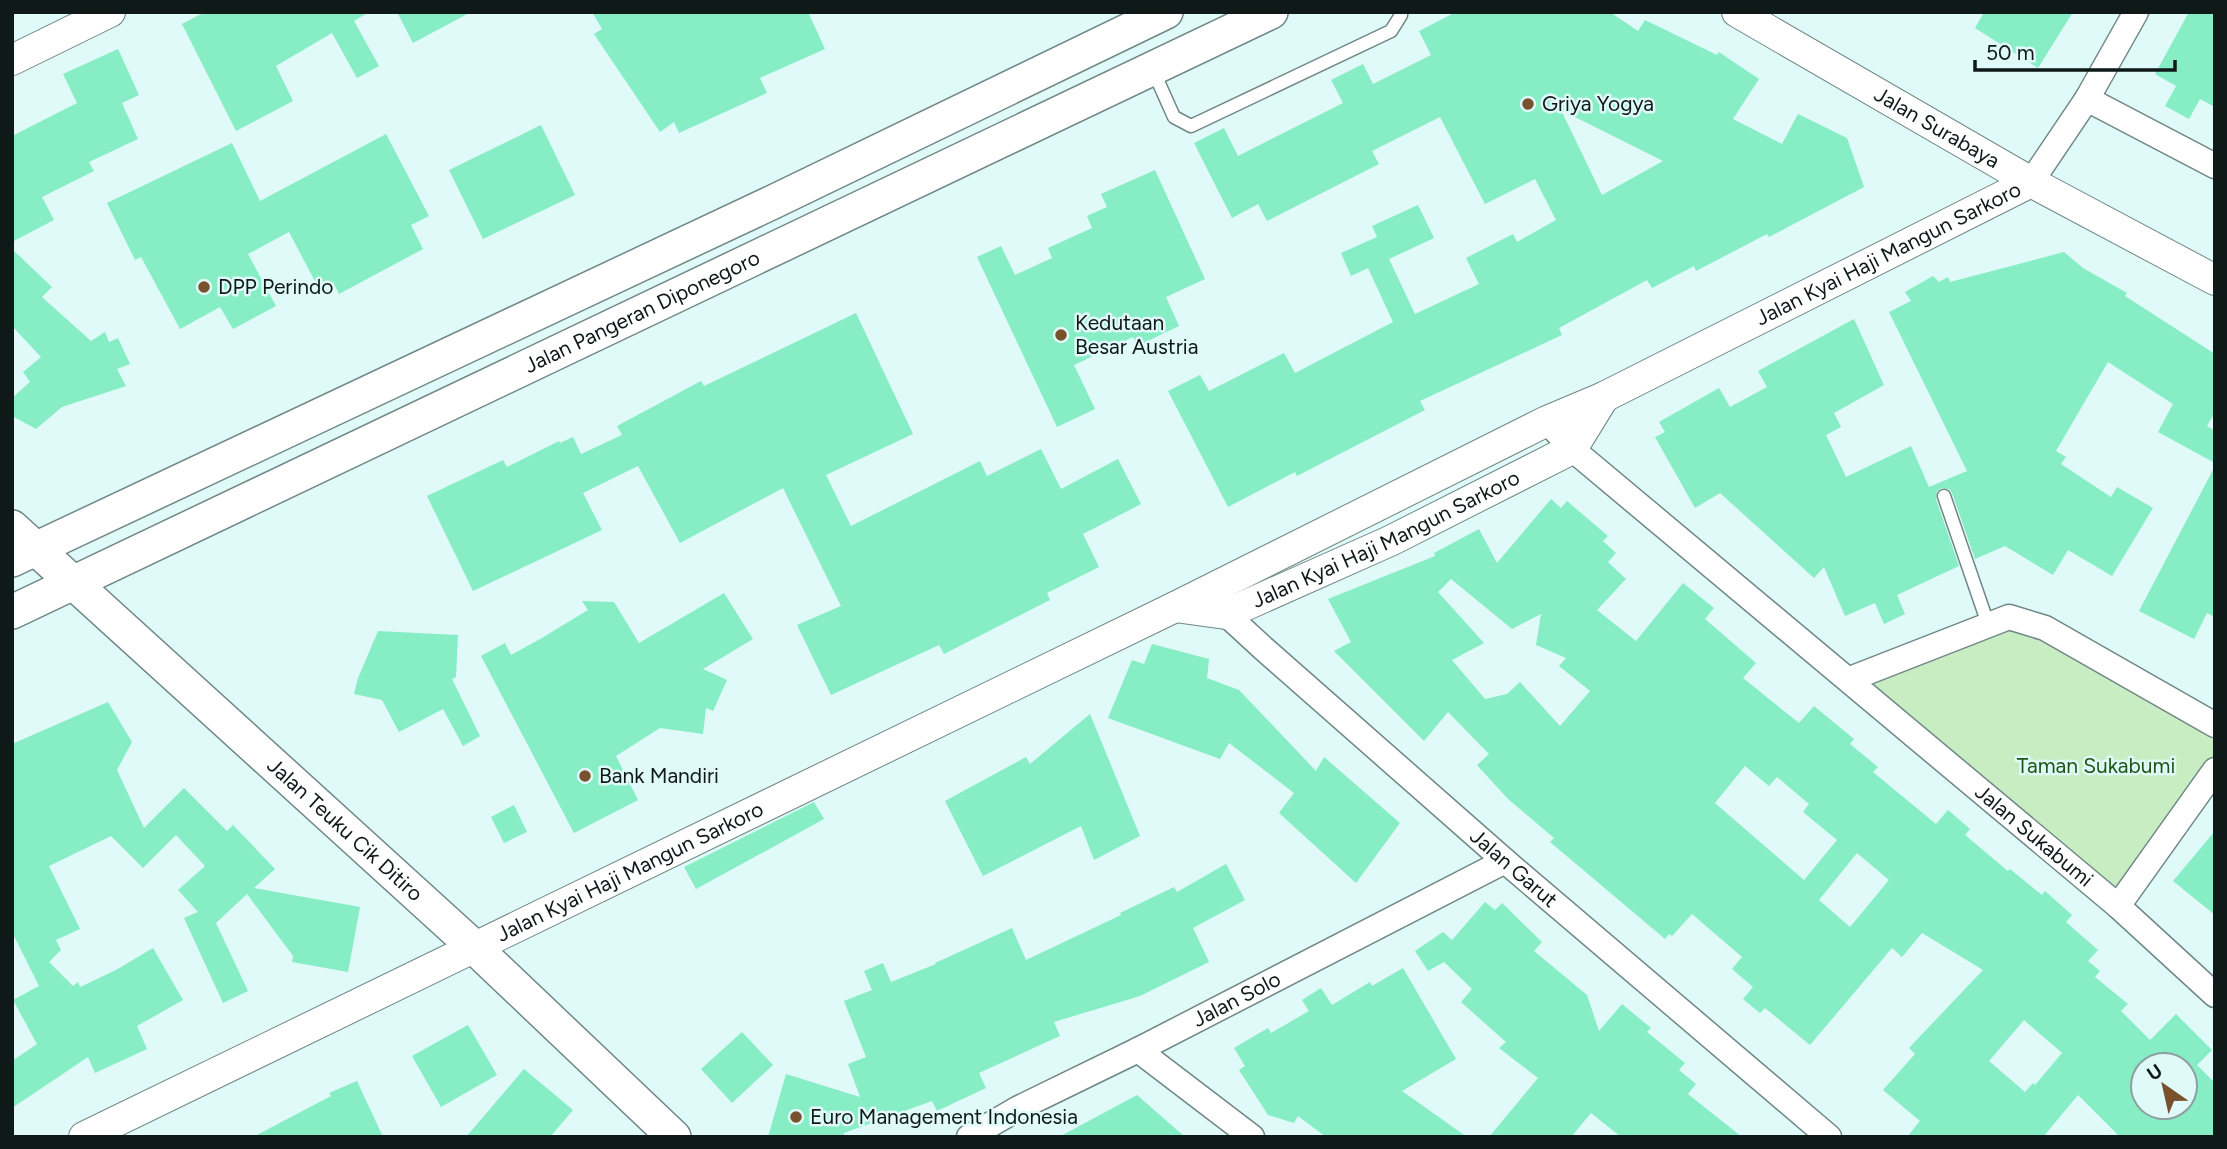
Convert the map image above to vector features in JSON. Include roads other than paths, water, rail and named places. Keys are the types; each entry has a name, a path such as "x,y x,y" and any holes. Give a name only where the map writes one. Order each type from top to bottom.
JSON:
{"main road":[{"path":"20,545 773,202 1166,12"},
{"name":"Jalan Pangeran Diponegoro","path":"12,612 1271,12"},
{"path":"773,202 791,201 799,206 805,214 802,237"},
{"name":"Jalan Teuku Cik Ditiro","path":"20,545 72,582 474,947 674,1137"}],"street":[{"path":"12,60 110,12"},
{"name":"Jalan Surabaya","path":"1737,12 2031,182 2215,280"},
{"name":"Jalan Kyai Haji Mangun Sarkoro","path":"1221,600 1373,508 1547,421 1604,397 2031,182 2087,99 2136,12"},
{"path":"2087,99 2215,166"},
{"path":"1572,449 1604,397"},
{"name":"Jalan Sukabumi","path":"1547,421 1572,449 2118,905 2215,995"},
{"name":"Jalan Kyai Haji Mangun Sarkoro","path":"85,1137 1175,607 1221,600 1390,541 1572,449"},
{"path":"1373,508 1390,541"},
{"name":"Jalan Garut","path":"1221,600 1505,861 1829,1137"},
{"path":"1850,679 2009,617 2045,628 2215,725"},
{"path":"2118,905 2215,770"},
{"name":"Jalan Solo","path":"968,1137 1019,1108 1138,1050 1505,861"},
{"path":"1138,1050 1252,1137"}],"lane":[{"path":"1153,69 1174,117 1191,127 1391,31 1401,15 1400,12"},
{"path":"1944,496 1988,624"}],"place":[{"name":"Griya Yogya","path":"1528,104"},
{"name":"DPP Perindo","path":"204,287"},
{"name":"Kedutaan Besar Austria","path":"1061,335"},
{"name":"Bank Mandiri","path":"585,776"},
{"name":"Euro Management Indonesia","path":"796,1117"}],"park label":[{"name":"Taman Sukabumi","path":"2096,766"}]}
